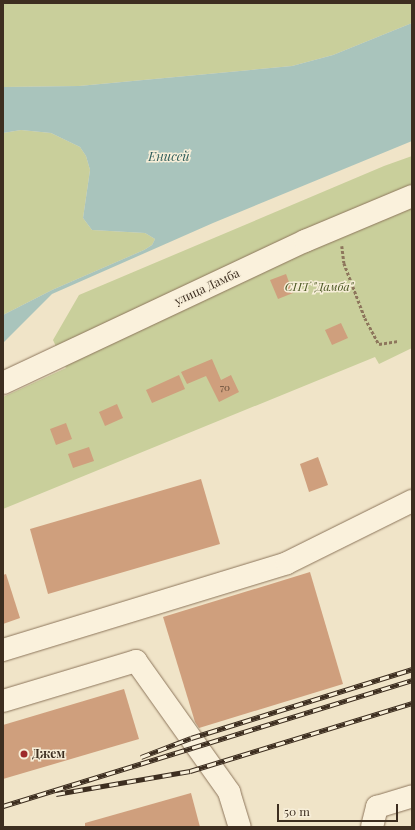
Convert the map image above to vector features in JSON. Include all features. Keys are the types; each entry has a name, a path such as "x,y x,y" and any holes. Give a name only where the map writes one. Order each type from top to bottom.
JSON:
{"street":[{"name":"улица Дамба","path":"3,383 340,225 412,196"},
{"path":"3,650 287,563 412,501"},
{"path":"3,701 136,661 229,792 240,827"},
{"path":"372,827 377,806 412,796"}],"path":[{"path":"340,225 344,263 365,318 379,344 399,341"}],"green space":[{"path":"3,3 412,3 412,23 333,55 292,66 79,86 3,87"},
{"path":"21,130 51,133 80,147 86,156 90,170 83,218 92,230 145,233 155,239 152,245 144,250 52,290 3,315 3,133"},
{"name":"СНТ \"Дамба\"","path":"412,156 412,348 379,364 375,357 3,509 3,397 66,368 53,340 79,295 384,166"}],"water":[{"name":"Енисей","path":"412,23 412,141 213,223 52,294 3,343 3,315 52,290 144,250 152,245 155,239 145,233 92,230 83,218 90,170 86,156 80,147 51,133 21,130 3,133 3,87 79,86 292,66 333,55"}],"building":[{"path":"286,274 293,293 278,299 270,280"},
{"path":"341,323 348,338 332,345 325,330"},
{"path":"212,359 221,380 231,375 239,392 219,402 206,376 187,384 181,372"},
{"path":"179,375 185,389 152,403 146,390"},
{"path":"117,404 123,418 105,426 99,412"},
{"path":"66,423 72,439 56,445 50,429"},
{"path":"89,447 94,461 73,468 68,454"},
{"path":"318,457 328,485 309,492 300,464"},
{"path":"201,479 220,544 48,594 30,529"},
{"path":"310,572 343,684 199,728 195,722 163,617"},
{"path":"6,574 20,618 3,624 3,575"},
{"path":"124,689 139,739 3,779 3,725"},
{"path":"191,793 200,827 85,827 85,823"}],"railway":[{"path":"141,757 191,738 412,669"},
{"path":"3,806 412,680"},
{"path":"56,794 190,771 412,703"}],"place":[{"name":"Джем","path":"24,754"}]}
